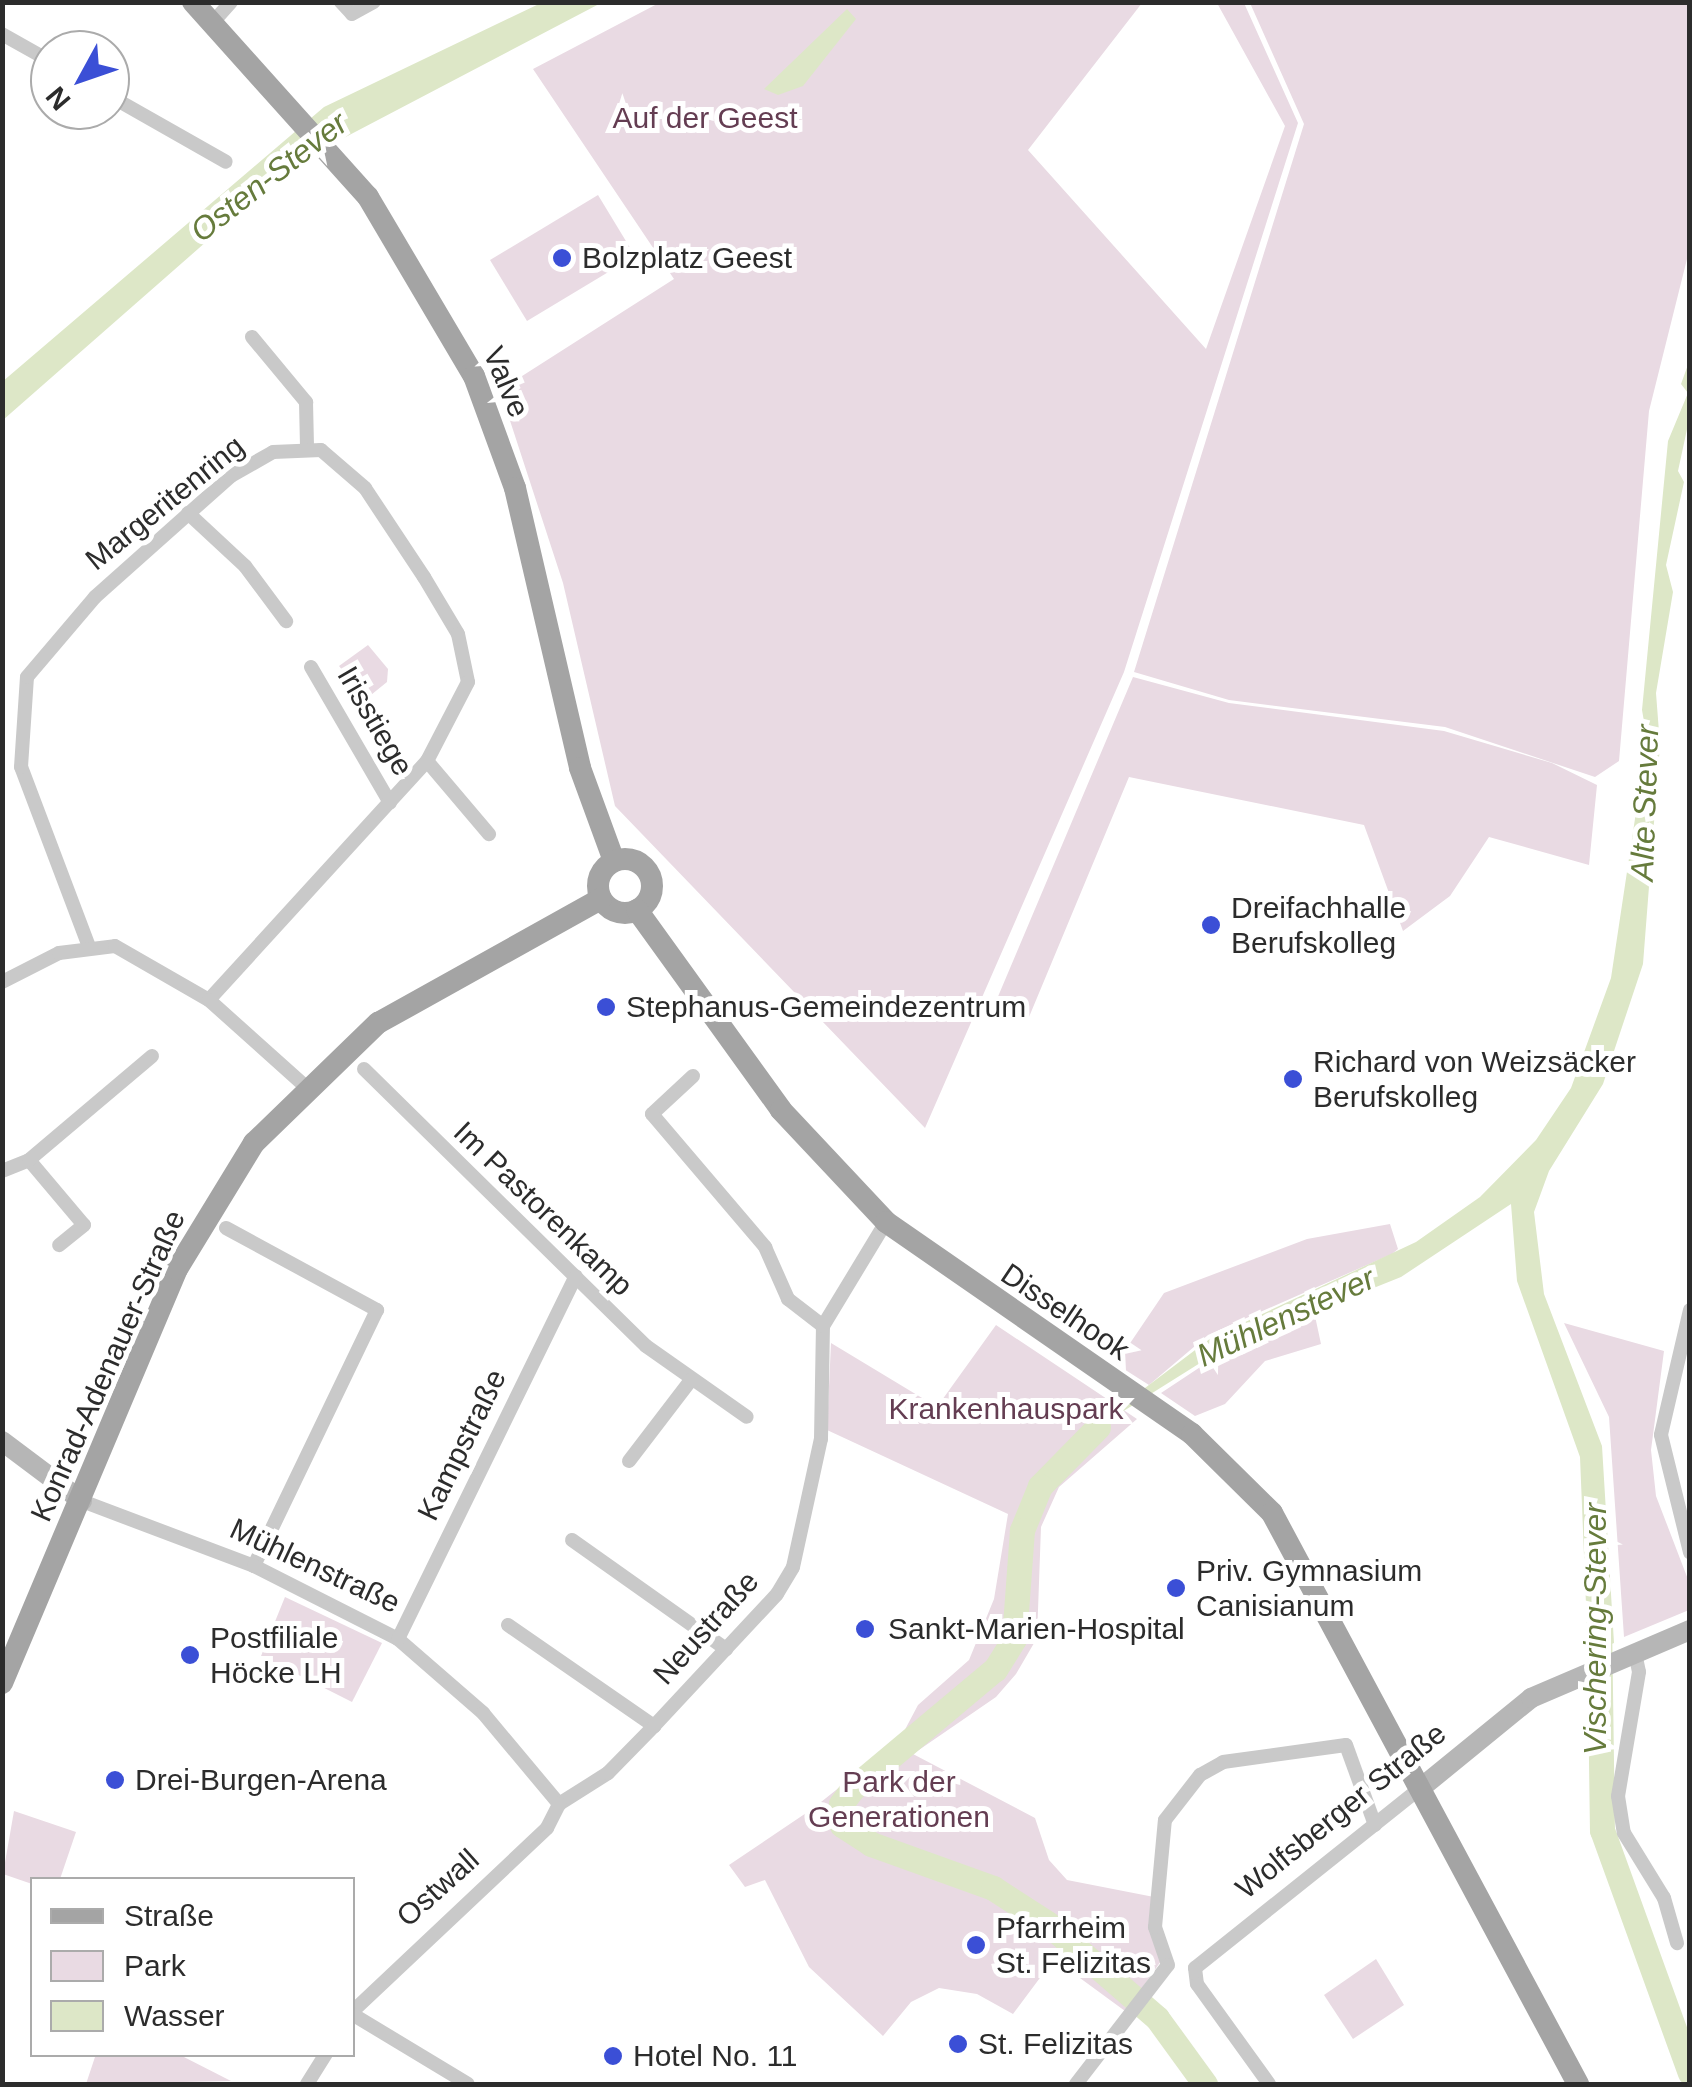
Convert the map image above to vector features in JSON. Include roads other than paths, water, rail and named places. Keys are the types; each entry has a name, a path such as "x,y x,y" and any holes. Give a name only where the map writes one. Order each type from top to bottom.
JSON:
{"main road":[{"name":"Valve","path":"193,2 296,109 336,157 413,264 488,411 540,580 580,768 614,862"},
{"path":"630,860 649,874 650,895 637,910 621,913 601,900 601,874 614,862 630,860"},
{"name":"Konrad-Adenauer-Straße","path":"2,1683 186,1252 254,1143 306,1087 378,1024 601,900"},
{"name":"Disselhook","path":"637,910 781,1110 886,1222 1212,1450 1272,1513 1578,2084"},
{"name":"Mühlenstraße","path":"2,1440 82,1501"},
{"name":"Wolfsberger Straße","path":"1422,1787 1500,1718 1580,1676 1690,1630"}],"street":[{"path":"214,21 231,2"},
{"path":"341,2 352,14 374,2"},
{"path":"2,34 30,50"},
{"path":"130,107 226,162"},
{"path":"209,1000 427,761 461,709 467,658 365,488 336,458 307,447 306,402 252,337"},
{"name":"Margeritenring","path":"88,944 22,768 20,694 63,629 188,513 255,459 307,447"},
{"path":"188,513 245,566 286,621"},
{"name":"Irisstiege","path":"311,667 390,803"},
{"path":"427,761 489,834"},
{"path":"2,982 88,944 132,952 209,1000 306,1087"},
{"path":"2,1171 29,1160 152,1056"},
{"name":"Im Pastorenkamp","path":"364,1069 576,1276 691,1380 747,1417"},
{"path":"693,1076 652,1114 765,1246 788,1299 823,1326 886,1222"},
{"path":"29,1160 84,1224 60,1245"},
{"path":"226,1228 377,1310 254,1566"},
{"name":"Kampstraße","path":"398,1638 576,1276"},
{"path":"1690,1310 1661,1435 1690,1552"},
{"name":"Neustraße","path":"559,1804 608,1773 726,1649 793,1566 821,1439 823,1326"},
{"path":"629,1461 691,1380"},
{"name":"Mühlenstraße","path":"82,1501 254,1566 398,1638 483,1713 559,1804"},
{"path":"572,1540 726,1649"},
{"path":"508,1624 654,1726"},
{"path":"1629,1655 1639,1672 1618,1796 1624,1833 1664,1898 1676,1942"},
{"path":"1168,1966 1154,1926 1165,1820 1183,1790 1211,1768 1346,1745 1375,1824"},
{"name":"Wolfsberger Straße","path":"1195,1968 1422,1787"},
{"name":"Ostwall","path":"355,2010 547,1828 559,1804"},
{"path":"1168,1966 1195,1968 1197,1984 1269,2084"},
{"path":"1076,2084 1136,2012 1168,1966"},
{"path":"355,2015 468,2084"},
{"path":"307,2084 324,2057"}],"water":[{"name":"Osten-Stever","path":"541,3 601,3 296,163 3,420 2,382 324,107"},
{"path":"847,9 856,19 803,86 778,95 764,89"},
{"name":"Alte Stever","path":"1689,362 1689,420 1678,471 1684,482 1666,565 1673,592 1656,693 1660,745 1643,964 1603,1084 1549,1171 1534,1212 1544,1294 1602,1446 1614,1643 1588,1654 1580,1457 1517,1281 1511,1204 1401,1277 1224,1348 1071,1444 1211,1338 1416,1242 1480,1197 1536,1140 1571,1088 1611,978 1647,739 1642,710 1668,441 1688,393 1681,384"}],"waterway":[{"name":"Mühlenstever","path":"1098,1427 1040,1486 1022,1530 1014,1639 995,1669 853,1788 841,1804 842,1825 871,1844 993,1888 1047,1923 1157,2018 1205,2084"},
{"name":"Vischering-Stever","path":"1599,1618 1602,1830 1690,2073"}],"place":[{"name":"Bolzplatz Geest","path":"562,258"},
{"name":"Dreifachhalle Berufskolleg","path":"1211,925"},
{"name":"Stephanus-Gemeindezentrum","path":"606,1007"},
{"name":"Richard von Weizsäcker Berufskolleg","path":"1293,1079"},
{"name":"Priv. Gymnasium Canisianum","path":"1176,1588"},
{"name":"Sankt-Marien-Hospital","path":"865,1629"},
{"name":"Postfiliale Höcke LH","path":"190,1655"},
{"name":"Drei-Burgen-Arena","path":"115,1780"},
{"name":"Pfarrheim St. Felizitas","path":"976,1945"},
{"name":"St. Felizitas","path":"958,2044"},
{"name":"Hotel No. 11","path":"613,2056"}],"park label":[{"name":"Auf der Geest","path":"705,118"},
{"name":"Krankenhauspark","path":"1006,1409"},
{"name":"Park der Generationen","path":"899,1799"}]}
